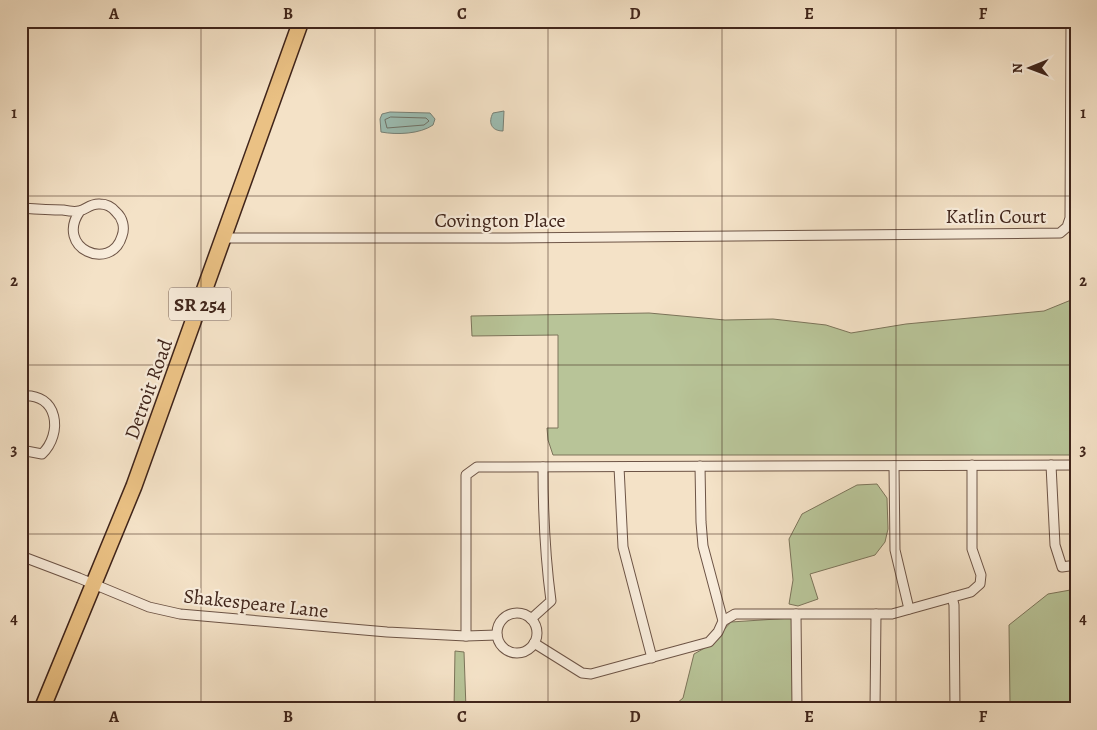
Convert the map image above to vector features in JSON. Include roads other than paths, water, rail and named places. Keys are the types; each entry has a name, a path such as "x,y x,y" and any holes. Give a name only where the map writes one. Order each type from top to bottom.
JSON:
{"main road":[{"name":"Detroit Road","path":"42,709 134,486 301,21"}],"street":[{"name":"Katlin Court","path":"776,235 1050,233 1062,231 1067,227 1070,218 1071,21"},
{"path":"21,208 80,211 85,207 99,204 106,205 118,213 122,220 123,234 117,247 104,254 97,255 83,250 74,239 73,232 75,217 80,211"},
{"name":"Covington Place","path":"224,238 776,235"},
{"path":"21,396 37,397 49,404 53,412 54,425 49,444 42,454 21,450"},
{"path":"534,644 582,673 591,674 709,642 718,632 723,621 735,614 892,614 971,592 980,584 981,575 972,548 972,465"},
{"path":"1051,465 1055,544 1062,567 1076,566"},
{"path":"466,636 466,476 477,467 1076,465"},
{"path":"700,466 700,522 703,546 723,621"},
{"path":"894,466 895,550 909,609"},
{"path":"531,619 550,601 543,516 543,467"},
{"path":"619,467 623,547 652,658"},
{"name":"Shakespeare Lane","path":"21,556 149,607 198,616 335,628 466,636 497,635"},
{"path":"952,597 954,605 955,709"},
{"path":"512,613 522,614 531,619 536,631 534,644 529,649 523,652 513,652 503,647 497,635 497,629 501,621 512,613"},
{"path":"796,614 797,709"},
{"path":"875,709 876,614"}],"water":[{"path":"504,111 503,131 499,131 493,128 491,123 492,116 493,113"},
{"path":"390,112 430,113 435,119 433,125 415,132 381,132 380,119 382,114"}]}
